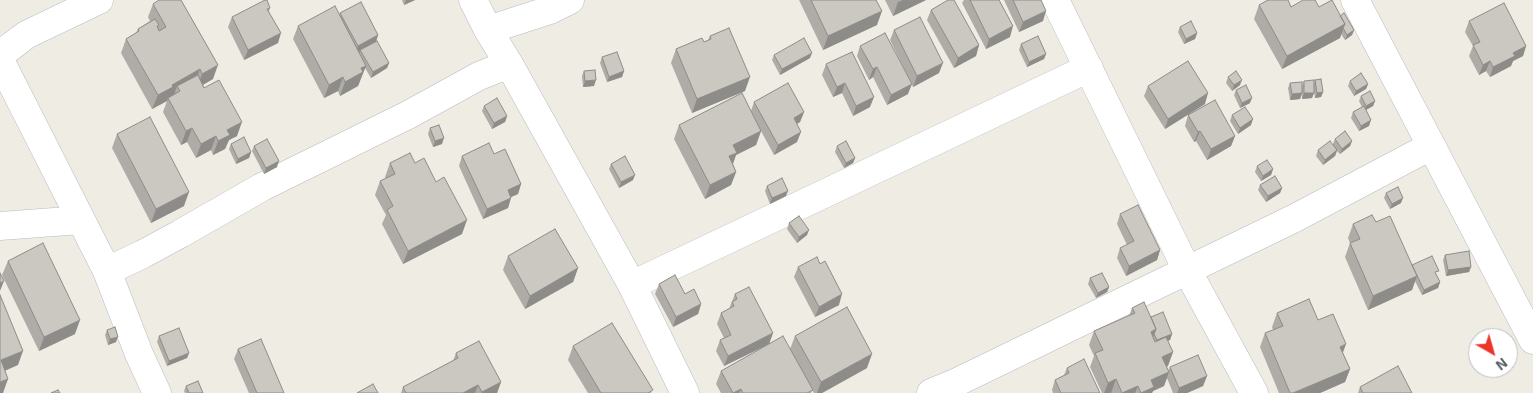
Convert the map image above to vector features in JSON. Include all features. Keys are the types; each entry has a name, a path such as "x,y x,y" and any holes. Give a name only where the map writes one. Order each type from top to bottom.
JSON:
{"street":[{"path":"0,55 26,35 99,0"},
{"path":"473,0 488,30 510,64 632,285 686,393"},
{"path":"488,30 550,10 570,0"},
{"path":"1055,0 1187,270 1254,393"},
{"path":"1355,0 1533,340"},
{"path":"0,60 106,271 135,346 157,393"},
{"path":"106,271 173,238 262,187 408,115 479,76 510,64"},
{"path":"632,285 1089,68"},
{"path":"947,390 1295,218 1431,146"},
{"path":"0,226 81,220"}],"building":[{"path":"159,0 181,0 218,65 202,74 200,69 158,95 126,39 155,19 159,25 157,26 159,31 166,27 153,4"},
{"path":"267,0 270,8 267,9 281,33 248,50 232,17"},
{"path":"811,0 876,0 882,11 828,36"},
{"path":"948,0 954,0 979,45 958,58 931,10"},
{"path":"970,0 999,0 1013,26 989,39"},
{"path":"1013,0 1041,0 1046,11 1023,22"},
{"path":"1268,0 1288,0 1291,7 1303,0 1315,0 1319,7 1332,0 1345,24 1287,56 1259,5"},
{"path":"361,2 378,35 358,46 340,13"},
{"path":"1504,3 1526,46 1513,53 1515,56 1493,67 1490,61 1483,65 1473,45 1480,42 1469,21"},
{"path":"335,6 366,66 361,68 363,72 345,82 343,77 329,85 298,26"},
{"path":"1344,13 1354,30 1347,35 1343,28 1345,24 1340,16"},
{"path":"920,17 943,63 917,76 894,30"},
{"path":"1191,21 1197,33 1186,39 1180,27"},
{"path":"729,28 750,77 697,99 676,49 702,38 704,42 711,39 710,36"},
{"path":"885,33 912,84 891,95 877,67 873,69 860,46"},
{"path":"1038,36 1046,54 1029,62 1021,44"},
{"path":"804,38 812,53 782,69 774,55"},
{"path":"377,41 389,63 373,72 360,50"},
{"path":"617,52 624,71 609,77 602,57"},
{"path":"852,52 874,97 856,106 845,83 837,87 826,64"},
{"path":"1188,61 1208,93 1168,119 1148,86"},
{"path":"595,70 596,80 585,81 584,71"},
{"path":"1236,71 1242,80 1234,85 1228,77"},
{"path":"1361,73 1368,84 1356,91 1350,81"},
{"path":"198,75 204,88 219,80 242,122 227,130 230,135 218,141 216,136 201,144 192,128 186,131 168,98 180,91 177,86"},
{"path":"1321,79 1323,92 1317,93 1315,80"},
{"path":"1314,80 1314,93 1304,93 1304,81"},
{"path":"1302,82 1302,93 1292,94 1290,83"},
{"path":"788,83 804,112 794,118 801,132 778,145 754,102"},
{"path":"1246,85 1252,98 1242,103 1236,90"},
{"path":"1370,91 1375,101 1366,106 1361,96"},
{"path":"742,93 761,131 733,145 737,153 729,156 736,172 710,185 679,125"},
{"path":"497,98 507,116 494,123 484,106"},
{"path":"1215,100 1235,136 1211,149 1188,115"},
{"path":"1364,106 1371,120 1361,126 1353,112"},
{"path":"1245,107 1253,119 1240,128 1232,115"},
{"path":"150,117 189,192 156,209 117,134"},
{"path":"439,125 444,138 435,141 430,128"},
{"path":"1345,131 1352,141 1342,149 1335,139"},
{"path":"244,137 251,152 238,159 231,144"},
{"path":"267,139 279,161 266,168 254,146"},
{"path":"846,141 855,158 846,163 837,146"},
{"path":"1330,141 1337,150 1325,160 1318,150"},
{"path":"489,143 494,154 505,149 521,184 508,190 511,198 487,209 462,156"},
{"path":"410,153 415,163 424,158 436,182 444,177 467,220 408,251 387,210 393,206 380,181 395,174 390,163"},
{"path":"625,156 635,175 621,182 611,164"},
{"path":"1267,160 1273,169 1263,176 1257,166"},
{"path":"1275,176 1282,188 1268,196 1260,185"},
{"path":"782,178 788,191 772,198 767,186"},
{"path":"1398,187 1403,198 1392,204 1386,193"},
{"path":"1138,205 1160,250 1129,266 1120,248 1134,241 1120,214"},
{"path":"1372,215 1376,222 1390,216 1417,276 1373,296 1350,243 1360,239 1353,224"},
{"path":"799,216 809,230 799,237 789,223"},
{"path":"555,229 578,268 530,296 508,256"},
{"path":"43,243 80,320 44,337 8,261"},
{"path":"1469,251 1471,267 1448,270 1445,255"},
{"path":"1432,256 1439,271 1435,272 1440,282 1424,290 1412,265"},
{"path":"817,257 820,264 825,261 842,294 819,307 798,267"},
{"path":"0,273 4,281 0,283"},
{"path":"1102,273 1109,287 1098,293 1090,278"},
{"path":"675,275 685,294 694,289 701,304 676,317 659,284"},
{"path":"749,287 773,333 728,356 720,340 731,335 721,313 734,306 732,302 737,299 735,294"},
{"path":"0,295 23,351 1,360 8,379 0,382"},
{"path":"1309,299 1318,320 1333,314 1346,344 1340,347 1350,369 1290,393 1265,333 1283,326 1277,313"},
{"path":"1144,302 1156,329 1151,332 1155,342 1166,337 1173,352 1162,357 1169,372 1151,380 1154,387 1141,393 1138,386 1122,393 1116,379 1108,383 1095,353 1103,350 1094,331 1135,313 1132,308"},
{"path":"847,307 872,354 821,382 795,336"},
{"path":"1163,312 1172,334 1157,340 1154,334 1156,329 1151,317"},
{"path":"612,323 653,390 648,393 601,393 573,346"},
{"path":"115,327 118,337 110,339 107,330"},
{"path":"179,328 189,353 169,361 159,336"},
{"path":"783,336 813,390 807,393 743,393 741,389 733,393 721,371"},
{"path":"261,339 284,393 257,393 238,349"},
{"path":"479,341 501,382 482,392 478,385 463,393 406,393 403,387 458,358 456,353"},
{"path":"1198,355 1207,376 1179,388 1170,367"},
{"path":"1084,359 1100,393 1061,393 1055,380 1069,373 1067,368"},
{"path":"1398,366 1412,393 1363,393 1360,387"},
{"path":"198,381 203,393 189,393 186,386"},
{"path":"373,384 378,393 357,393"}]}
